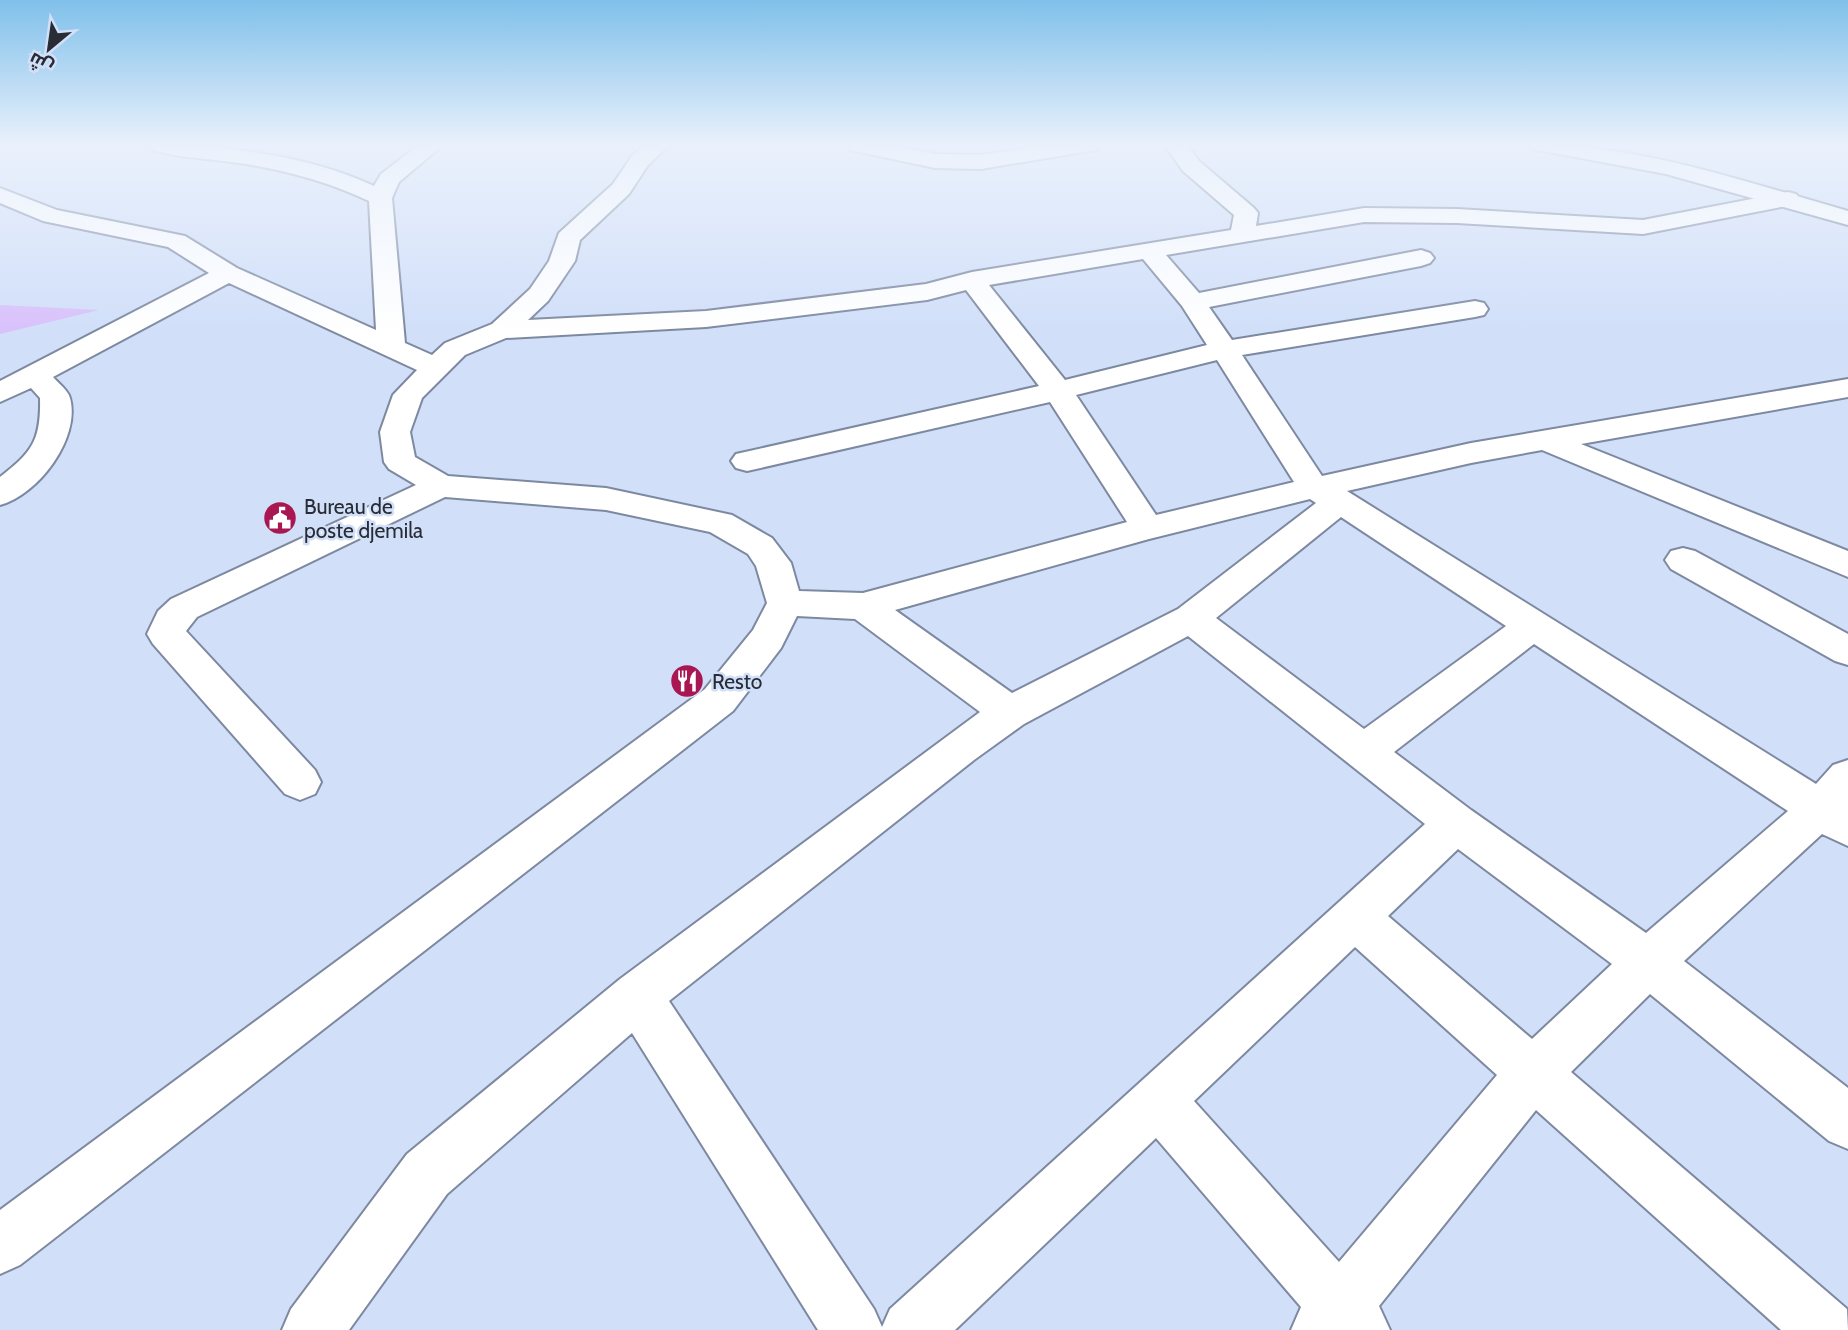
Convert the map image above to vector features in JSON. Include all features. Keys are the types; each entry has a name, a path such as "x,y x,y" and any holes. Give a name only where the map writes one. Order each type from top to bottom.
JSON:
{"street":[{"path":"29,207 51,216 176,241 228,273 435,367"},
{"path":"381,207 391,346"},
{"path":"502,330 539,295 562,261 568,238 601,207"},
{"path":"1239,207 1246,213 1243,233"},
{"path":"0,1245 719,701 768,638 785,603 774,563 760,546 720,523 606,499 441,486 400,462 395,432 408,395 454,349 502,330 706,318 927,292 972,280 1364,215 1457,216 1643,228 1748,207"},
{"path":"1813,207 1848,218"},
{"path":"1148,250 1193,302 1223,350 1327,494 1534,625 1839,804 1648,962 1534,1072 1341,1323 1158,1100"},
{"path":"1193,302 1421,258"},
{"path":"0,393 228,273"},
{"path":"972,280 1058,391 1148,528"},
{"path":"747,461 1058,391 1223,350 1475,309"},
{"path":"0,494 39,463 56,426 55,397 35,375"},
{"path":"785,603 863,606 1148,528 1327,494 1471,453 1549,442 1848,388"},
{"path":"1549,442 1848,565"},
{"path":"300,782 166,634 170,621 184,608 441,486"},
{"path":"312,1330 427,1174 637,996 959,748 1010,713 1191,618 1327,494"},
{"path":"1682,560 1848,651"},
{"path":"863,606 1010,713"},
{"path":"1191,618 1456,823 1648,962 1848,1122"},
{"path":"1364,752 1534,625"},
{"path":"911,1330 1456,823"},
{"path":"1355,917 1826,1330"},
{"path":"637,996 853,1330"}],"shaded area":[{"path":"0,305 99,310 0,334"}],"place":[{"name":"Bureau de poste djemila","path":"280,518"},
{"name":"Resto","path":"687,681"}]}
